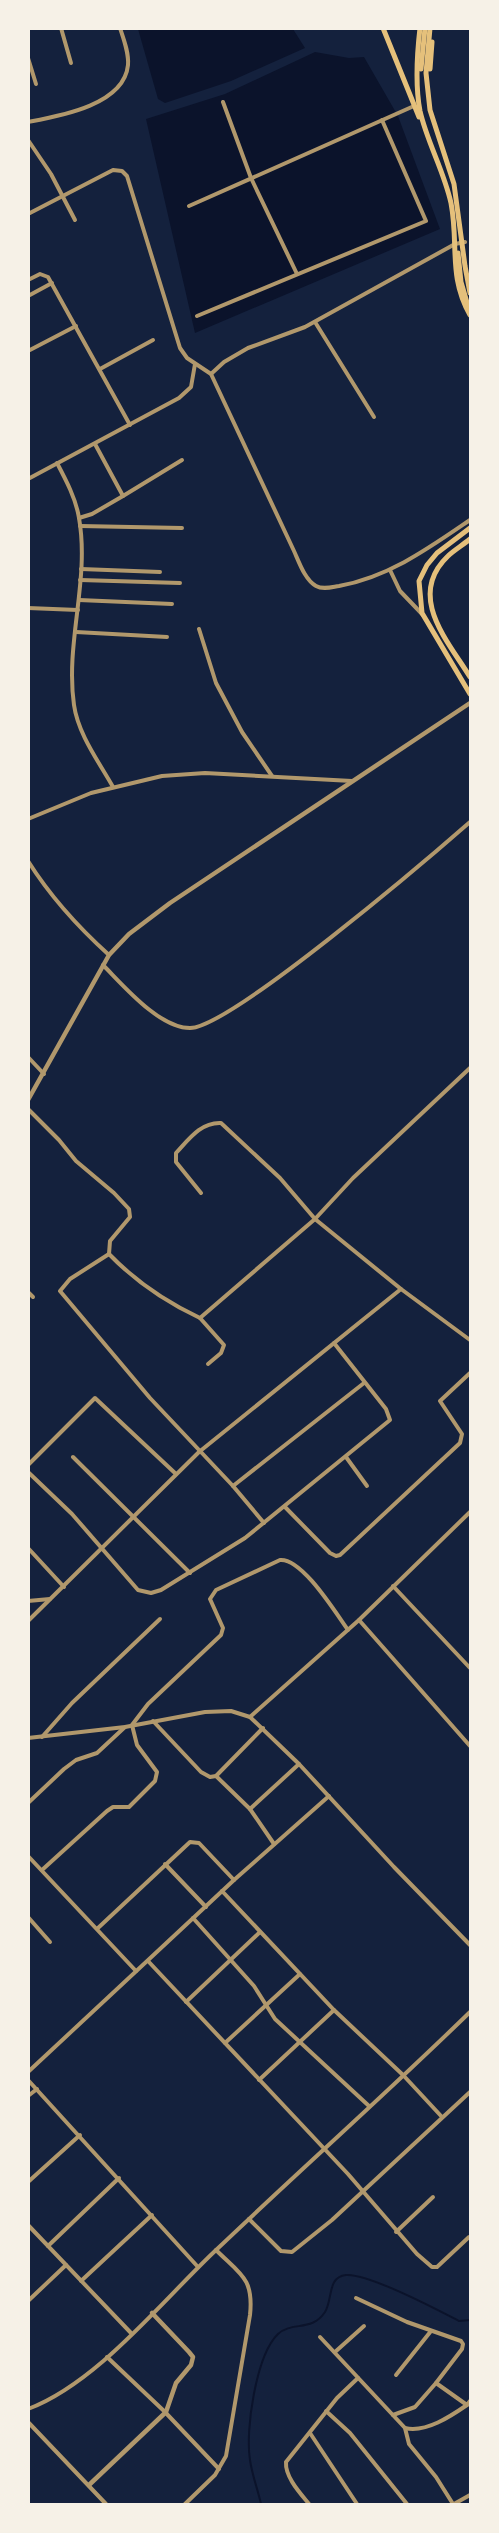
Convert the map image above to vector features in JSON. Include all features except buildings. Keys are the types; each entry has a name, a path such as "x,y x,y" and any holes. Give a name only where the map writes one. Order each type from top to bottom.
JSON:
{"main road":[{"path":"383,28 414,106 431,140"},
{"path":"420,28 417,52 420,111 451,204 460,297 471,315"},
{"path":"425,28 421,65 424,110 452,198 461,282 471,310"},
{"path":"432,28 429,73 434,112 458,190 471,280"},
{"path":"432,28 426,73 430,110 454,184 471,293"},
{"path":"471,528 437,553 419,581 424,616 471,694"},
{"path":"471,539 447,557 432,579 429,591 430,608 436,622 471,677"}],"street":[{"path":"61,28 71,63"},
{"path":"28,122 84,107 110,95 118,88 126,75 129,61 120,28"},
{"path":"28,58 36,84"},
{"path":"223,102 251,178 297,274"},
{"path":"189,206 414,106"},
{"path":"197,316 426,221 382,120"},
{"path":"28,140 51,174 75,220"},
{"path":"28,214 113,170 122,171 127,176 174,335 183,353 211,374 294,551 312,583 320,588 351,584 390,570 471,520"},
{"path":"211,374 224,362 248,348 315,322 454,244 465,242"},
{"path":"28,280 45,274 52,283 130,425"},
{"path":"28,296 52,283"},
{"path":"315,322 374,417"},
{"path":"28,351 76,326"},
{"path":"100,369 153,340"},
{"path":"28,479 179,399 191,387 195,364"},
{"path":"95,444 123,496"},
{"path":"80,518 92,514 182,460"},
{"path":"57,464 80,518 81,569 73,684 76,717 113,787"},
{"path":"80,526 182,528"},
{"path":"81,569 160,572"},
{"path":"390,570 400,591 424,616"},
{"path":"80,580 180,583"},
{"path":"79,600 172,604"},
{"path":"28,608 78,610"},
{"path":"199,629 216,682 242,732 272,776"},
{"path":"76,632 167,637"},
{"path":"28,1100 109,955 129,934 170,903 471,703"},
{"path":"28,819 91,793 162,776 205,773 356,781"},
{"path":"103,965 149,1009 168,1021 190,1028 202,1025 246,1000 287,970 404,880 471,822"},
{"path":"28,861 39,879 73,921 109,955"},
{"path":"28,1057 44,1074"},
{"path":"200,1317 315,1219 353,1178 471,1068"},
{"path":"28,1109 76,1161 129,1209 130,1217 110,1241 108,1254 70,1280 60,1291 97,1337 264,1523"},
{"path":"201,1193 176,1162 176,1153 194,1133 211,1123 221,1123 280,1178 315,1219 401,1289 471,1340"},
{"path":"108,1254 155,1293 200,1317 224,1345 221,1353 208,1364"},
{"path":"28,1621 199,1452 401,1289"},
{"path":"28,1292 33,1297"},
{"path":"28,1472 103,1548 132,1584 145,1593 161,1590 211,1561 264,1523 390,1420 386,1408 334,1343"},
{"path":"285,1507 330,1553 340,1555 460,1443 462,1434 440,1401 471,1373"},
{"path":"233,1486 364,1383"},
{"path":"28,1465 95,1398 176,1474"},
{"path":"73,1456 190,1573"},
{"path":"346,1457 367,1486"},
{"path":"250,1717 359,1620 471,1512"},
{"path":"28,1548 64,1587"},
{"path":"132,1725 148,1704 221,1635 223,1628 211,1603 211,1596 220,1587 279,1560 289,1561 315,1585 348,1630"},
{"path":"393,1586 471,1668"},
{"path":"28,1601 51,1599"},
{"path":"42,1737 72,1703 160,1619"},
{"path":"359,1620 471,1746"},
{"path":"28,1738 125,1727 221,1710 250,1717 299,1764 394,1867 471,1945"},
{"path":"153,1721 205,1775 210,1777 216,1776 263,1728"},
{"path":"42,1870 106,1810 113,1807 129,1807 155,1781 157,1772 137,1744 132,1725"},
{"path":"28,1803 64,1769 76,1760 97,1753 125,1727"},
{"path":"250,1809 299,1764"},
{"path":"216,1776 250,1809 274,1845"},
{"path":"28,2072 222,1891 329,1796"},
{"path":"98,1928 190,1842 196,1841 234,1880"},
{"path":"28,1856 136,1971"},
{"path":"165,1864 206,1907"},
{"path":"222,1891 334,2010 403,2075 442,2117"},
{"path":"28,1917 50,1942"},
{"path":"193,1918 230,1959 267,2005 275,2019 369,2106"},
{"path":"186,2002 260,1932"},
{"path":"148,1961 348,2174 417,2254 435,2268 469,2236"},
{"path":"225,2043 300,1974"},
{"path":"259,2080 334,2010"},
{"path":"28,2409 74,2385 107,2357 198,2267 471,2012"},
{"path":"28,2080 198,2267"},
{"path":"28,2096 37,2089"},
{"path":"249,2219 281,2251 289,2253 313,2237 471,2092"},
{"path":"28,2182 80,2135"},
{"path":"48,2246 119,2178"},
{"path":"396,2232 433,2197"},
{"path":"81,2281 152,2215"},
{"path":"28,2225 131,2333"},
{"path":"185,2505 219,2469 229,2442 252,2295 248,2283 216,2250"},
{"path":"28,2301 66,2265"},
{"path":"356,2298 463,2344 436,2383 415,2407 393,2415"},
{"path":"89,2485 165,2412 176,2383 191,2365 193,2357 152,2313"},
{"path":"335,2352 364,2326"},
{"path":"396,2375 431,2331"},
{"path":"320,2337 405,2428 407,2440 436,2477 453,2505 471,2495"},
{"path":"107,2357 165,2412 219,2469"},
{"path":"309,2505 291,2479 286,2465 326,2411 358,2378"},
{"path":"405,2428 428,2426 469,2403 436,2383"},
{"path":"326,2411 350,2433 407,2505"},
{"path":"28,2422 106,2505"},
{"path":"310,2433 357,2505"}],"water":[{"path":"138,29 293,29 305,48 231,81 165,103 158,99"},
{"path":"315,52 349,58 364,57 398,116 440,229 195,333 146,119 225,94"}],"waterway":[{"path":"261,2504 251,2466 249,2447 251,2413 258,2375 270,2344 278,2334 289,2328 314,2322 325,2312 331,2289 336,2280 346,2275 370,2280 403,2293 459,2321 470,2320"}]}
